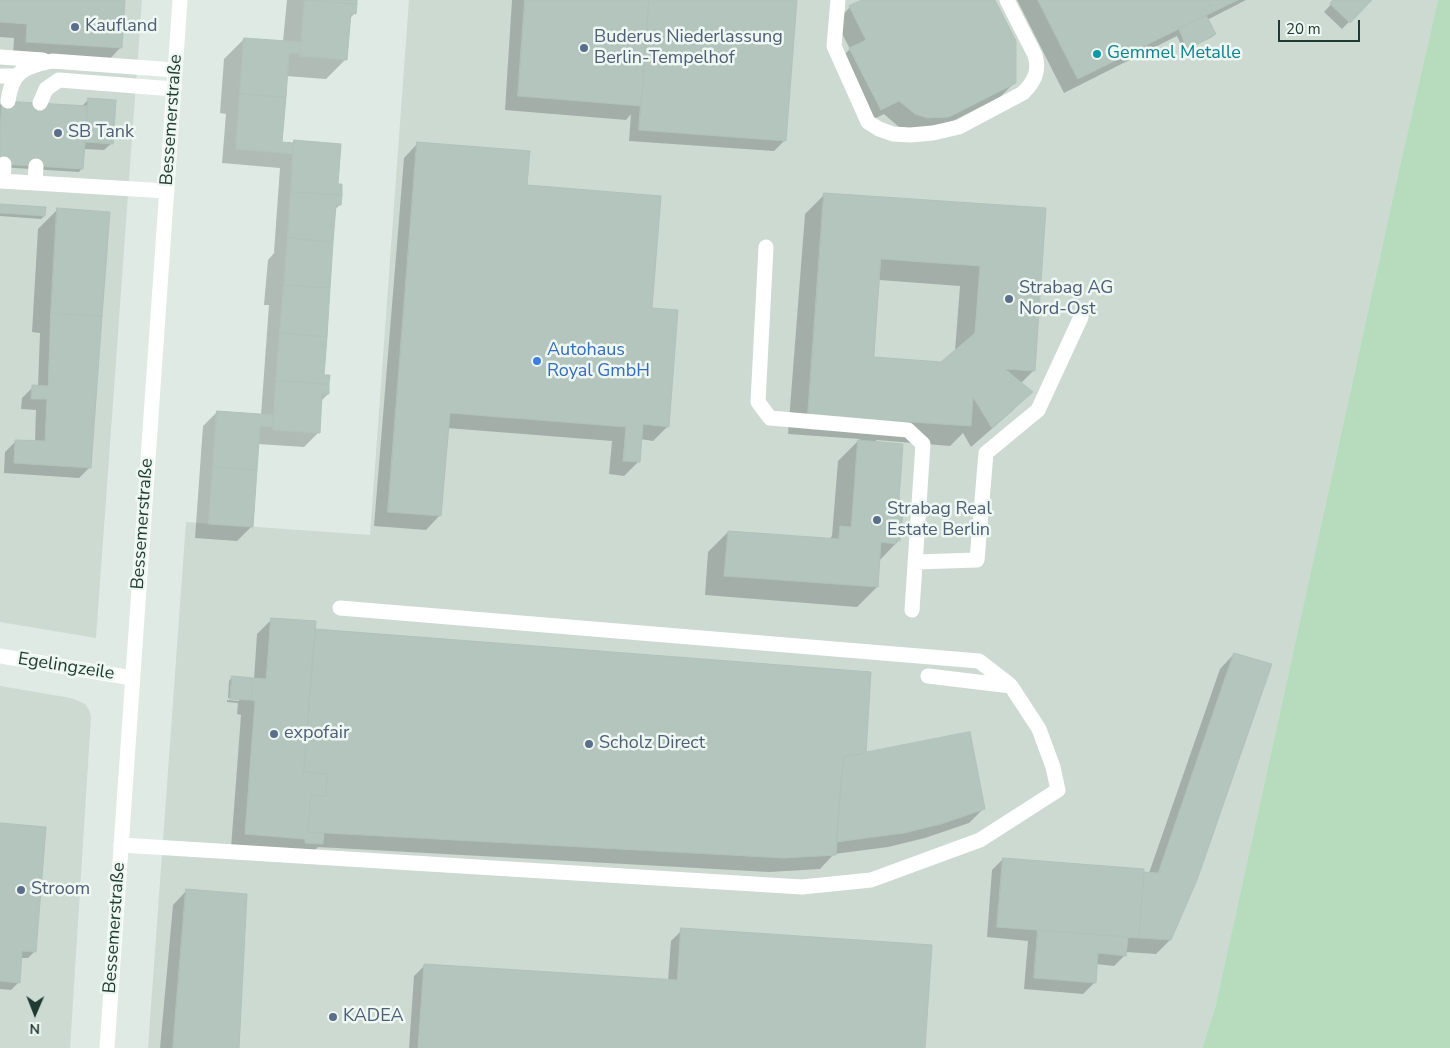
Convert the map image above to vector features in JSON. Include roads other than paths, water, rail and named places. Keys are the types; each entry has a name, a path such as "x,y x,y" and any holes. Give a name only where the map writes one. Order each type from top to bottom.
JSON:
{"street":[{"name":"Bessemerstraße","path":"106,1048 180,0"},
{"path":"838,0 834,46 868,122 879,129 893,134 910,135 960,126 1023,93 1033,81 1037,62 1007,0"},
{"path":"0,57 175,70"},
{"path":"8,101 10,88 8,76 34,65 52,61"},
{"path":"40,103 46,89 59,80 174,89"},
{"path":"4,164 2,181 167,191"},
{"path":"35,183 36,166"},
{"path":"766,247 758,402 770,418 908,430 923,444 912,610"},
{"path":"915,562 977,560 986,453 1038,410 1081,317"},
{"path":"121,846 802,887 871,880 980,840 1058,790 1054,767 1039,729 1011,686 979,661 340,608"},
{"name":"Egelingzeile","path":"0,656 132,678"},
{"path":"928,676 1011,686"}],"place":[{"name":"Kaufland","path":"75,27"},
{"name":"Buderus Niederlassung Berlin-Tempelhof","path":"584,48"},
{"name":"Gemmel Metalle","path":"1097,54"},
{"name":"SB Tank","path":"58,133"},
{"name":"Strabag AG Nord-Ost","path":"1009,299"},
{"name":"Autohaus Royal GmbH","path":"537,361"},
{"name":"Strabag Real Estate Berlin","path":"877,520"},
{"name":"expofair","path":"274,734"},
{"name":"Scholz Direct","path":"589,744"},
{"name":"Stroom","path":"21,890"},
{"name":"KADEA","path":"333,1017"}]}
